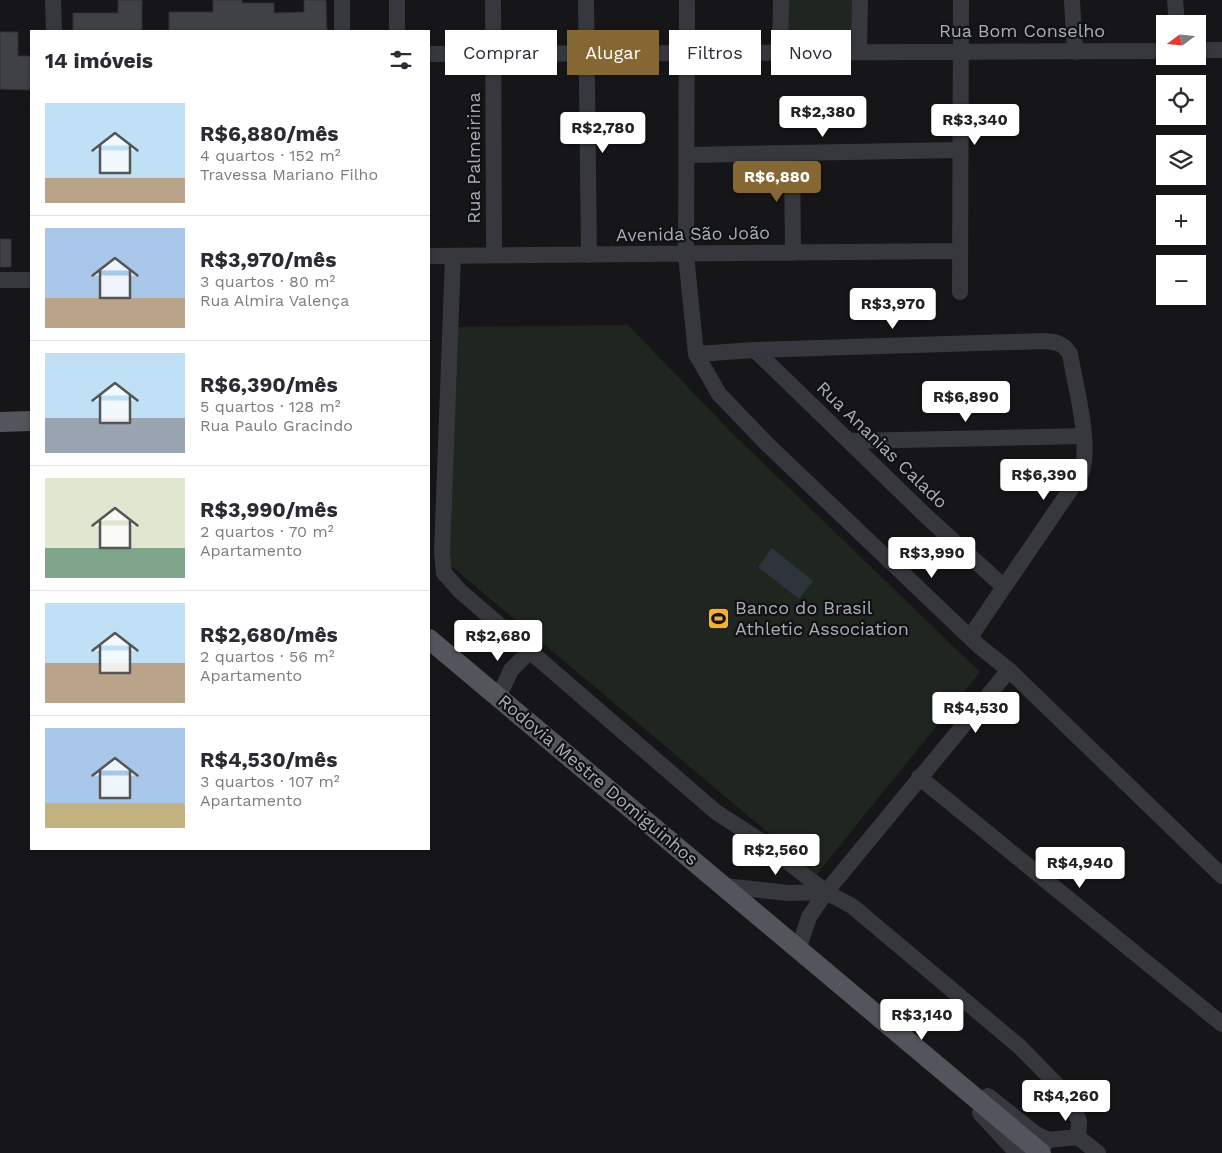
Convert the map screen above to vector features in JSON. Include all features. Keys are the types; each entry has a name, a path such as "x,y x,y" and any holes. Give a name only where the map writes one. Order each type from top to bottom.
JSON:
{"main road":[{"path":"0,422 30,421"},
{"name":"Rodovia Mestre Domiguinhos","path":"430,640 798,950 1041,1149"}],"street":[{"path":"53,0 54,30"},
{"path":"342,0 342,30"},
{"path":"396,30 397,0"},
{"name":"Rua Palmeirina","path":"493,0 493,30"},
{"path":"586,0 586,30"},
{"path":"686,30 687,0"},
{"path":"780,30 781,0"},
{"path":"859,50 860,0"},
{"path":"960,292 958,251 961,0"},
{"path":"1072,0 1075,52"},
{"path":"1175,0 1176,15"},
{"name":"Rua Bom Conselho","path":"851,50 960,52 1156,51"},
{"path":"1206,50 1222,50"},
{"name":"Rua Bom Conselho","path":"430,54 445,54"},
{"name":"Rua Palmeirina","path":"493,75 494,256"},
{"path":"586,75 589,255"},
{"path":"686,75 686,255 696,354 719,394 767,444 970,637 1009,670 1222,876"},
{"path":"687,155 959,150"},
{"path":"792,154 792,253"},
{"name":"Avenida São João","path":"430,256 958,251"},
{"path":"453,256 443,568 460,590 716,812 764,843 826,892 852,906 1020,1047 1068,1096 1079,1121 1078,1137"},
{"path":"0,280 30,280"},
{"path":"696,354 755,350 1045,341 1059,343 1070,354 1084,436 1085,463 1081,474 970,637"},
{"name":"Rua Ananias Calado","path":"755,350 850,440 926,516 1004,587"},
{"path":"850,440 1084,436"},
{"path":"498,696 511,670 530,651"},
{"path":"798,950 808,917 826,892 919,776 1009,670"},
{"path":"919,776 1222,1024"},
{"path":"724,886 788,893 826,892"},
{"path":"928,1056 956,1092 989,1121 1017,1153"},
{"path":"1041,1149 1078,1137"},
{"path":"1078,1137 1098,1153"}],"shaded area":[{"path":"786,0 854,0 853,46 851,46 851,30 785,30"},
{"name":"Banco do Brasil Athletic Association","path":"628,325 733,434 980,672 817,874 449,564 455,327"},
{"path":"772,548 813,581 799,599 758,567"}],"building":[{"path":"118,0 142,0 142,30 73,30 73,13 118,13"},
{"path":"213,0 242,0 242,3 274,3 274,13 304,12 304,0 326,0 327,30 169,30 169,12 213,12"},
{"path":"0,32 18,32 18,56 30,56 30,90 0,89"},
{"path":"0,239 11,239 11,267 0,267"}],"place":[{"name":"Banco do Brasil Athletic Association","path":"719,618"}]}
